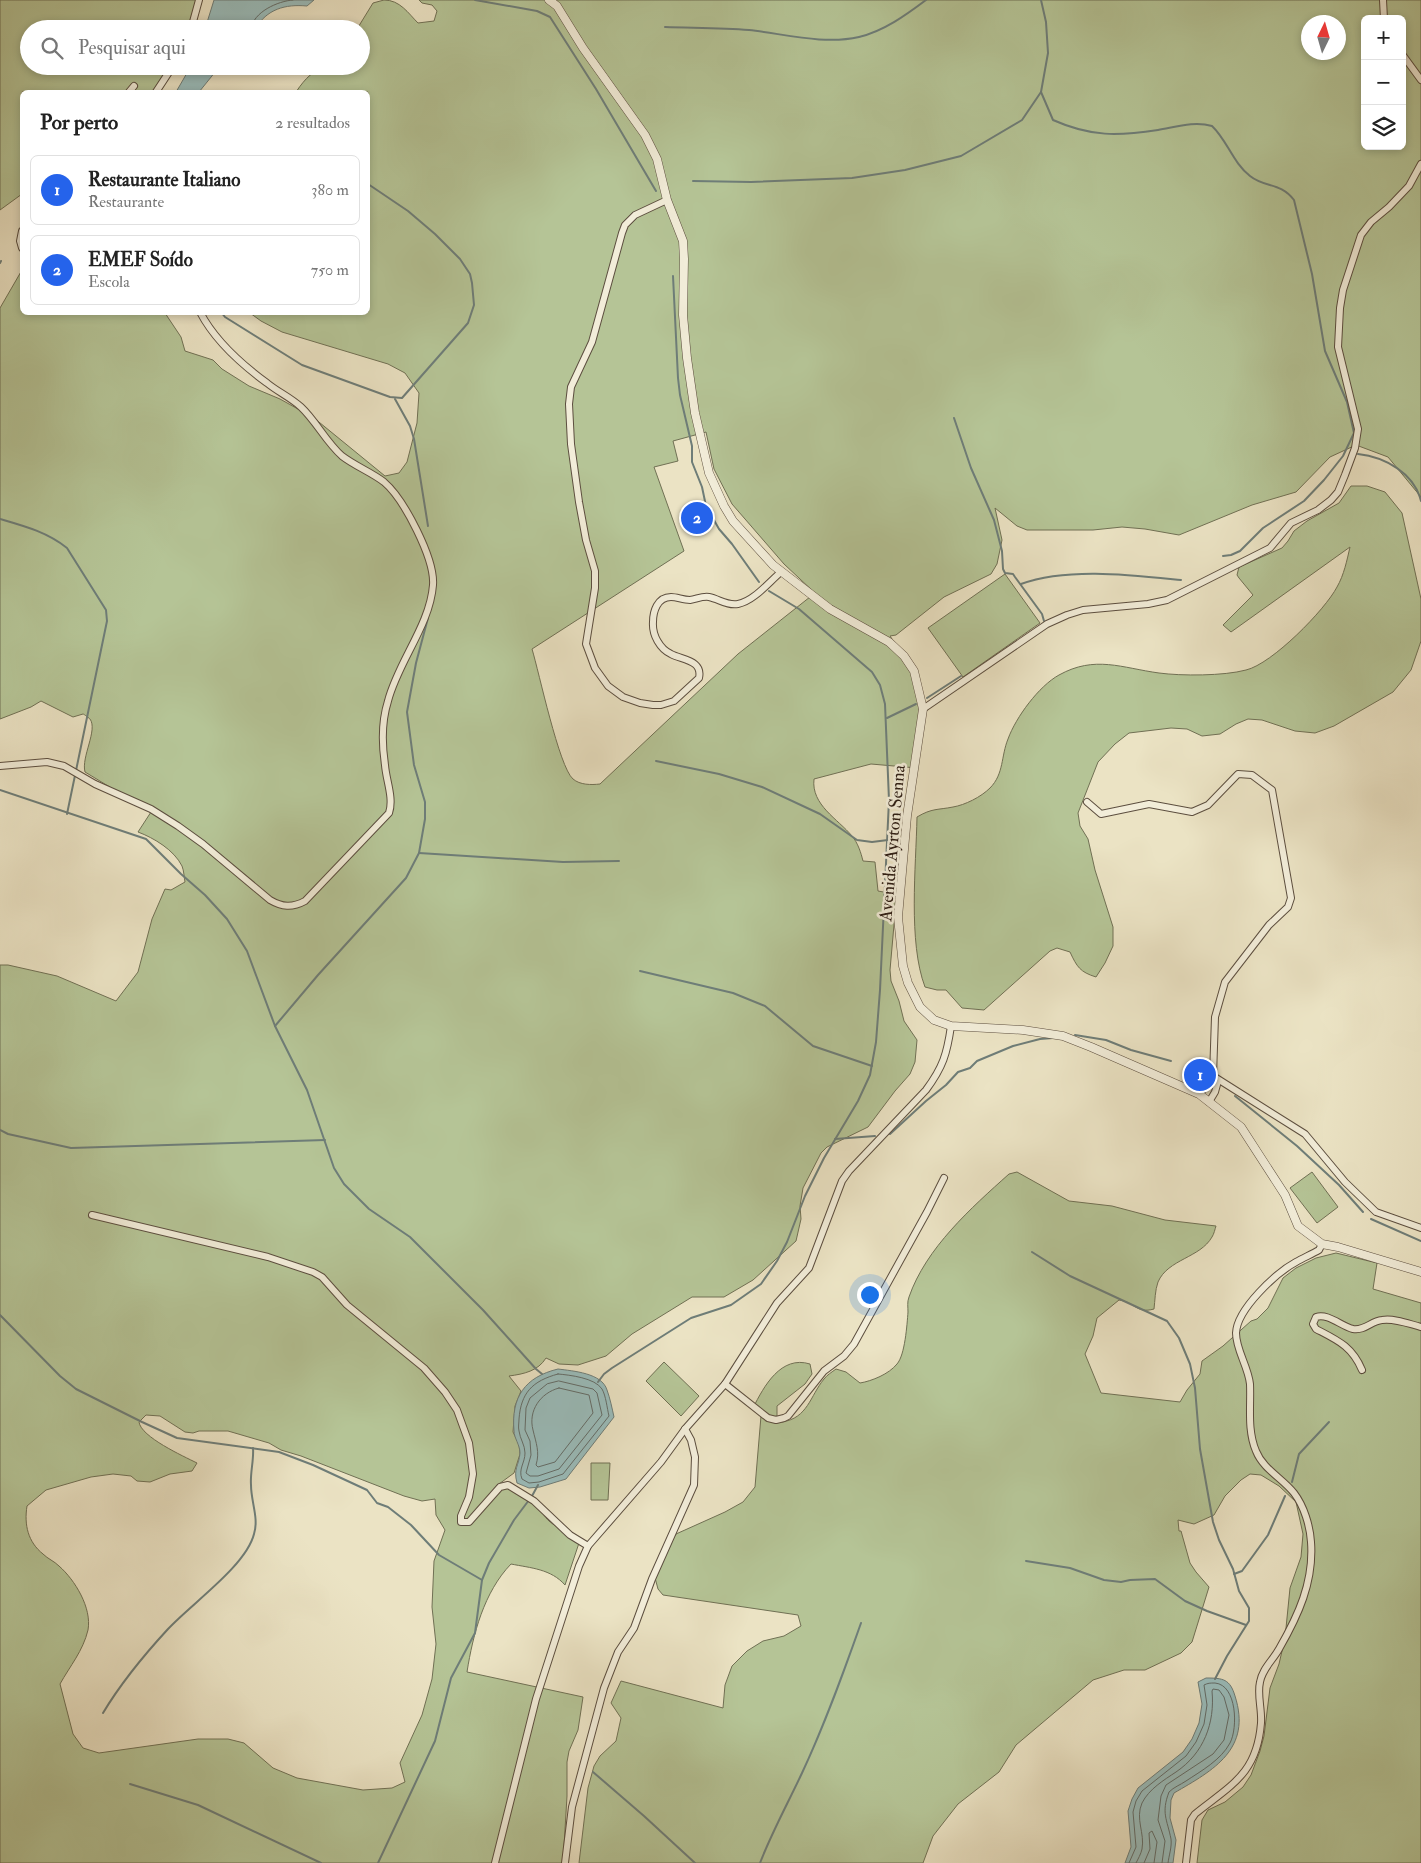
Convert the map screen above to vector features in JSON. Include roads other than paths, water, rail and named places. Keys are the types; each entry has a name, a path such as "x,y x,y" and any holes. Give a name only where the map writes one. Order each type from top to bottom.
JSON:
{"street":[{"path":"193,20 199,0"},
{"name":"Avenida Ayrton Senna","path":"549,0 557,6 587,55 645,135 657,159 667,200 682,241 684,259 683,315 687,358 695,413 709,473 716,493 733,521 781,572 830,609 889,642 898,649 914,671 923,709 906,825 898,897 899,934 903,966 914,998 920,1007 934,1020 951,1026 1023,1030 1063,1036 1091,1046 1199,1094 1241,1127 1285,1195 1298,1226 1322,1244 1338,1247 1420,1272"},
{"path":"1383,0 1384,15"},
{"path":"1406,59 1421,80"},
{"path":"157,90 167,75"},
{"path":"131,90 134,86"},
{"path":"923,709 1047,624 1083,610 1148,604 1167,600 1270,548 1291,523 1318,510 1331,500 1338,492 1345,475 1355,448 1358,428 1338,347 1343,290 1361,235 1371,222 1409,186 1421,164"},
{"path":"667,200 643,210 625,225 592,342 574,378 570,394 571,444 576,488 594,571 595,588 586,644 595,668 608,686 630,701 661,705 674,701 699,678 699,671 691,661 669,654 655,639 653,620 655,608 658,604 666,598 691,600 704,596 725,603 738,604 753,597 781,572"},
{"path":"0,766 47,762 64,766 95,784 151,809 203,844 270,900 291,907 305,901 389,813 391,800 384,764 387,703 398,672 422,623 428,606 433,585 431,566 410,518 395,493 380,479 342,455 303,410 290,398 267,384 233,355 216,336 202,315"},
{"path":"1087,802 1101,814 1149,804 1192,812 1208,805 1238,774 1252,775 1272,790 1291,898 1288,907 1269,925 1225,982 1215,1017 1213,1076 1218,1081 1285,1120 1305,1134 1345,1182 1376,1212 1421,1228"},
{"path":"495,1863 536,1699 579,1566 588,1546 725,1384 777,1303 809,1268 835,1198 849,1171 926,1090 936,1076 947,1053 951,1026"},
{"path":"1199,1094 1206,1086 1218,1081"},
{"path":"1209,1102 1215,1092 1218,1081"},
{"path":"725,1384 768,1418 779,1420 788,1416 817,1379 849,1352 944,1178"},
{"path":"92,1215 268,1258 318,1274 347,1305 419,1364 445,1392 457,1410 469,1442 473,1474 470,1497 461,1516 461,1522 468,1522 500,1487 508,1485 534,1501 570,1535 588,1546"},
{"path":"1186,1863 1191,1820 1195,1814 1242,1777 1253,1758 1261,1723 1259,1690 1262,1675 1299,1611 1305,1596 1311,1558 1311,1541 1306,1516 1300,1503 1294,1493 1263,1462 1256,1452 1252,1438 1250,1417 1250,1383 1237,1343 1236,1331 1246,1309 1262,1290 1294,1263 1319,1250 1322,1244"},
{"path":"1362,1370 1356,1357 1348,1347 1316,1329 1314,1324 1316,1317 1323,1316 1355,1329 1360,1329 1373,1322 1386,1319 1421,1326"},
{"path":"565,1863 572,1806 604,1688 618,1652 634,1628 652,1579 694,1485 695,1457 691,1440 685,1429"}],"water":[{"path":"214,0 314,0 307,6 291,6 277,9 262,20 208,20"},
{"path":"186,75 213,75 201,90 177,90"},
{"path":"558,1369 593,1376 604,1384 614,1417 566,1479 540,1487 529,1488 517,1483 516,1478 520,1453 514,1434 515,1408 523,1390 529,1383 537,1377"},
{"path":"1206,1678 1221,1679 1228,1683 1233,1690 1239,1714 1238,1730 1234,1744 1226,1756 1203,1776 1174,1793 1171,1800 1170,1818 1176,1840 1173,1863 1125,1863 1131,1847 1128,1811 1132,1799 1138,1788 1183,1752 1192,1739 1199,1723 1202,1704 1198,1682"}],"waterway":[{"path":"475,0 537,11 550,17 596,89 656,191"},
{"path":"665,27 749,30 804,38 846,39 859,37 886,27 926,0"},
{"path":"693,181 751,182 852,178 905,170 961,156 1022,120 1041,92 1048,53 1046,22 1041,0"},
{"path":"1041,92 1053,120 1080,130 1117,134 1192,124 1212,126 1244,171 1256,180 1283,190 1294,200 1312,274 1325,351 1347,402 1354,433 1343,456 1304,501 1263,528 1240,551 1223,556"},
{"path":"223,315 302,365 390,397 402,398 468,323 474,305 472,283 470,274 460,259 435,234 408,211 370,185"},
{"path":"673,276 678,378 692,446 692,462 702,487 706,506 719,529 759,582"},
{"path":"395,399 410,426 414,439 428,526"},
{"path":"954,418 971,468 994,520 1002,551 1003,569 1005,573 1013,574 1042,614 1044,621"},
{"path":"1358,454 1378,459 1397,468 1412,482 1421,501"},
{"path":"0,519 43,534 67,548 106,610 107,621 67,814"},
{"path":"1021,584 1039,579 1079,574 1181,580"},
{"path":"598,1382 612,1368 691,1318 731,1305 761,1284 787,1242 805,1196 824,1158 858,1101 870,1075 876,1042 880,990 889,800 885,704 880,685 872,672 799,609 769,591"},
{"path":"275,1026 318,975 406,878 419,853 425,819 425,802 414,765 407,712 416,663 428,618"},
{"path":"927,698 961,676"},
{"path":"887,718 916,704"},
{"path":"656,761 719,774 762,787 820,814 857,840 872,842 888,840"},
{"path":"0,790 146,839 205,895 227,919 247,951 275,1026 307,1090 334,1168 344,1184 369,1209 410,1237 483,1310 542,1374"},
{"path":"419,853 563,862 619,861"},
{"path":"640,971 733,993 765,1006 813,1046 872,1066"},
{"path":"1075,1035 1106,1040 1131,1050 1171,1061"},
{"path":"890,1134 946,1085 958,1072 970,1068 977,1061 1013,1046 1040,1039 1053,1038"},
{"path":"1235,1096 1297,1146 1339,1185 1363,1212"},
{"path":"0,1130 8,1134 71,1148 325,1140"},
{"path":"835,1139 875,1136"},
{"path":"1371,1219 1421,1241"},
{"path":"1032,1252 1070,1276 1167,1321 1179,1338 1190,1364 1195,1388 1200,1449 1213,1522 1219,1540 1233,1569 1239,1591 1249,1608 1249,1621 1215,1679"},
{"path":"0,1315 60,1376 76,1389 177,1438 279,1452 313,1465 367,1490 377,1503 388,1507 411,1525 439,1555 482,1580"},
{"path":"1292,1482 1299,1454 1329,1422"},
{"path":"103,1713 125,1680 150,1649 178,1619 229,1572 249,1546 256,1522 251,1491 253,1448"},
{"path":"532,1496 538,1485"},
{"path":"1234,1574 1242,1571 1268,1535 1285,1496"},
{"path":"378,1863 435,1741 451,1678 475,1633 482,1580 489,1563 514,1520 529,1500"},
{"path":"1026,1561 1070,1568 1104,1580 1121,1582 1155,1579 1185,1601 1246,1625"},
{"path":"760,1863 818,1736 861,1623"},
{"path":"593,1772 695,1863"},
{"path":"130,1784 198,1805 321,1863"}],"place":[{"name":"EMEF Soído","path":"697,518"},
{"name":"Restaurante Italiano","path":"1200,1075"}]}
